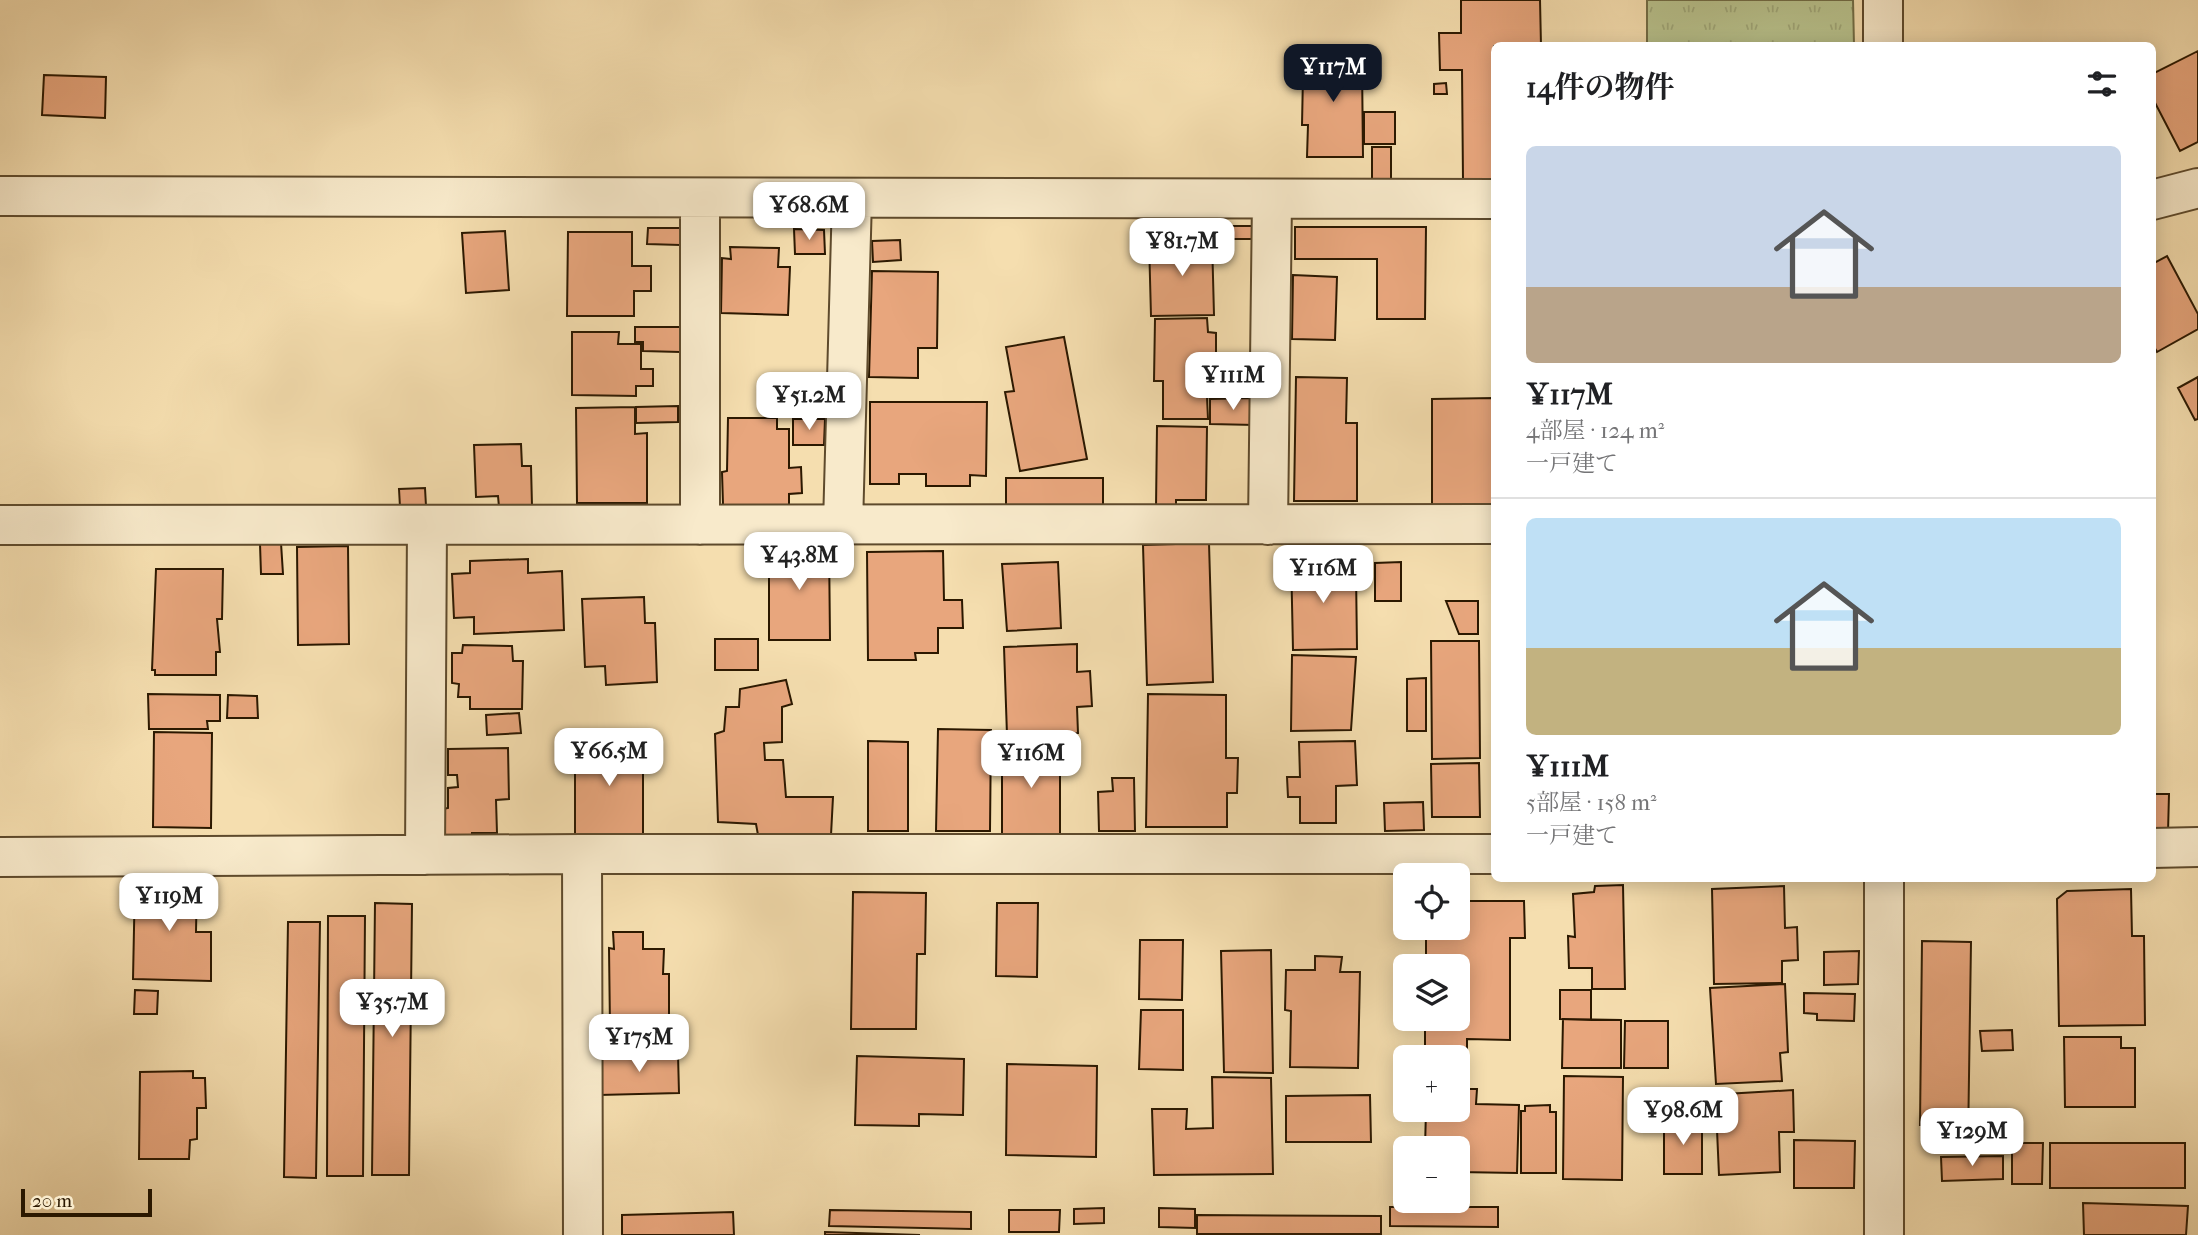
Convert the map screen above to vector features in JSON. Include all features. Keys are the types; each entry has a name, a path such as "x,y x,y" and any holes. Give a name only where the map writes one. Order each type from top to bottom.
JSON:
{"street":[{"path":"1883,0 1883,42"},
{"path":"2156,199 2198,188"},
{"path":"0,197 1491,200"},
{"path":"700,198 700,525"},
{"path":"843,525 852,198"},
{"path":"1268,525 1272,199"},
{"path":"0,525 1491,524"},
{"path":"425,855 427,525"},
{"path":"2156,848 2198,847"},
{"path":"582,854 583,1235"},
{"path":"0,857 1491,854"},
{"path":"1884,882 1884,1235"}],"green space":[{"path":"1647,0 1853,0 1854,42 1647,42"}],"building":[{"path":"1461,0 1540,0 1541,42 1491,42 1491,179 1463,180 1462,70 1440,70 1439,33 1461,33"},
{"path":"1310,47 1352,48 1350,64 1362,64 1363,157 1307,157 1308,125 1302,125 1303,75 1309,75"},
{"path":"2198,51 2198,142 2180,151 2156,105 2156,72"},
{"path":"44,75 106,77 105,118 42,115"},
{"path":"1446,83 1447,94 1434,94 1434,84"},
{"path":"1364,112 1395,112 1395,144 1364,144"},
{"path":"1372,147 1391,147 1391,179 1372,179"},
{"path":"1212,226 1253,226 1254,239 1212,239"},
{"path":"1295,227 1426,227 1425,319 1377,319 1377,259 1295,259"},
{"path":"648,228 681,228 680,245 647,244"},
{"path":"794,229 824,230 825,254 795,254"},
{"path":"505,231 509,290 466,293 462,233"},
{"path":"568,232 632,232 632,266 651,266 651,291 634,291 634,316 567,316"},
{"path":"1212,239 1214,315 1151,316 1149,241"},
{"path":"900,240 901,260 873,262 872,241"},
{"path":"730,247 779,248 778,267 790,267 788,315 721,313 722,258 731,259"},
{"path":"2167,256 2198,314 2198,329 2157,352 2156,350 2156,262"},
{"path":"872,271 938,272 937,348 918,348 918,378 869,377"},
{"path":"1293,275 1337,277 1335,340 1292,339"},
{"path":"1207,318 1208,332 1216,333 1216,398 1207,397 1208,419 1163,419 1163,381 1154,381 1155,319"},
{"path":"635,327 681,327 680,352 643,351 643,342 635,342"},
{"path":"572,332 619,332 618,344 641,344 641,369 653,369 653,386 636,386 636,396 572,395"},
{"path":"1064,337 1087,459 1020,471 1005,392 1014,391 1006,347"},
{"path":"1296,377 1347,378 1346,423 1357,423 1357,501 1294,501"},
{"path":"2198,377 2198,419 2195,420 2178,388"},
{"path":"1255,398 1255,425 1210,424 1210,399"},
{"path":"1491,398 1491,506 1432,506 1432,399"},
{"path":"870,402 987,402 986,476 970,475 970,486 926,486 926,474 899,474 899,484 870,484"},
{"path":"678,406 678,422 636,423 636,407"},
{"path":"635,407 635,434 647,433 647,503 577,503 576,408"},
{"path":"728,418 777,418 777,429 789,429 789,468 801,467 802,493 789,494 789,506 723,505 722,472 727,471"},
{"path":"793,419 825,419 824,445 793,445"},
{"path":"1157,426 1207,427 1206,500 1176,500 1176,508 1156,508"},
{"path":"521,444 522,466 531,466 532,506 499,507 498,496 476,497 474,445"},
{"path":"1006,478 1103,478 1103,505 1006,505"},
{"path":"425,488 426,506 400,507 399,489"},
{"path":"281,543 283,574 261,574 260,544"},
{"path":"769,543 829,543 830,640 769,640"},
{"path":"1209,543 1213,682 1147,685 1143,545"},
{"path":"348,546 349,644 298,645 297,547"},
{"path":"943,551 944,600 962,600 963,628 938,628 938,653 915,653 916,660 868,660 867,552"},
{"path":"1332,555 1333,573 1356,572 1357,649 1293,650 1291,556"},
{"path":"528,559 528,573 562,571 564,630 474,634 474,617 454,618 452,574 470,573 470,561"},
{"path":"1058,562 1061,628 1007,631 1002,564"},
{"path":"1401,562 1401,601 1375,601 1375,563"},
{"path":"156,569 223,569 222,619 217,619 220,652 216,652 216,675 155,675 155,670 152,670"},
{"path":"644,597 645,623 655,623 657,682 606,685 605,666 585,667 582,599"},
{"path":"1446,601 1478,601 1478,634 1459,634"},
{"path":"715,639 758,639 758,670 715,670"},
{"path":"1431,641 1479,641 1480,758 1432,759"},
{"path":"1077,644 1077,672 1090,671 1092,706 1077,707 1078,733 1007,735 1004,647"},
{"path":"463,645 512,646 513,661 523,661 522,709 470,709 470,697 458,697 459,684 452,683 452,653 462,653"},
{"path":"1292,655 1356,657 1351,730 1291,731"},
{"path":"1426,678 1426,731 1407,731 1407,679"},
{"path":"786,680 792,704 782,707 782,742 764,743 765,760 783,760 786,797 833,797 831,835 758,835 756,824 718,822 715,734 724,731 726,707 739,707 740,689"},
{"path":"148,694 220,695 220,721 207,721 208,729 149,729"},
{"path":"1148,694 1226,695 1226,758 1238,758 1237,793 1227,793 1227,827 1146,827"},
{"path":"228,695 257,696 258,718 227,718"},
{"path":"519,713 521,733 487,735 486,715"},
{"path":"938,729 991,730 990,831 936,831"},
{"path":"154,732 212,733 211,828 153,827"},
{"path":"575,739 643,739 643,836 575,837"},
{"path":"868,741 908,742 908,831 868,831"},
{"path":"1355,741 1357,785 1336,786 1336,823 1300,823 1300,797 1288,797 1287,777 1300,777 1299,742"},
{"path":"1002,746 1060,746 1060,834 1002,834"},
{"path":"508,748 509,799 496,800 497,833 472,833 472,838 444,839 443,809 448,808 448,788 458,787 457,775 448,775 448,749"},
{"path":"1479,763 1480,817 1432,817 1431,764"},
{"path":"1112,778 1134,778 1135,831 1099,831 1098,792 1113,791"},
{"path":"2156,794 2169,794 2168,833 2156,832"},
{"path":"1423,802 1424,830 1385,831 1384,803"},
{"path":"135,879 197,881 196,932 211,932 211,981 133,979"},
{"path":"1623,885 1625,989 1592,989 1592,968 1569,968 1568,936 1575,937 1573,894 1594,892 1595,886"},
{"path":"1784,886 1785,928 1797,927 1798,960 1782,961 1782,983 1714,984 1712,889"},
{"path":"2131,889 2132,936 2144,936 2145,1025 2059,1026 2057,899 2067,891"},
{"path":"853,892 926,893 925,954 917,954 916,1029 851,1029"},
{"path":"1470,901 1524,901 1525,938 1510,938 1510,1040 1467,1039 1467,1045 1425,1045 1425,1031 1470,1031 1470,954 1426,954 1426,940 1470,940"},
{"path":"375,903 412,904 409,1175 372,1175"},
{"path":"997,903 1038,903 1037,977 996,976"},
{"path":"328,916 365,916 363,1176 327,1176"},
{"path":"288,922 320,922 316,1178 284,1177"},
{"path":"613,932 643,932 643,949 664,949 663,974 669,974 669,1027 610,1027 609,948 614,949"},
{"path":"1140,940 1183,940 1182,1000 1139,999"},
{"path":"1922,941 1971,942 1968,1144 1928,1144 1928,1125 1920,1125"},
{"path":"1271,950 1273,1073 1224,1072 1221,951"},
{"path":"1859,951 1858,984 1824,985 1824,952"},
{"path":"1315,956 1342,957 1340,972 1360,972 1358,1068 1290,1067 1291,1011 1285,1010 1286,970 1315,970"},
{"path":"1785,984 1788,1052 1780,1053 1782,1081 1716,1084 1710,988"},
{"path":"135,990 158,991 157,1014 134,1014"},
{"path":"1560,990 1591,990 1591,1020 1560,1019"},
{"path":"1804,993 1855,994 1854,1021 1817,1020 1817,1014 1804,1013"},
{"path":"1141,1010 1183,1010 1183,1070 1139,1069"},
{"path":"1563,1019 1621,1020 1621,1068 1562,1068"},
{"path":"1625,1021 1668,1021 1668,1068 1624,1068"},
{"path":"2012,1030 2013,1050 1982,1051 1980,1031"},
{"path":"2064,1037 2121,1037 2121,1048 2135,1048 2135,1107 2065,1107"},
{"path":"678,1054 679,1093 599,1095 598,1056"},
{"path":"857,1056 964,1059 963,1115 919,1114 919,1126 855,1125"},
{"path":"1007,1064 1097,1066 1096,1157 1006,1155"},
{"path":"193,1071 193,1078 205,1078 206,1108 197,1108 197,1139 190,1140 189,1159 139,1159 140,1072"},
{"path":"1564,1076 1623,1077 1622,1180 1563,1179"},
{"path":"1212,1077 1271,1078 1273,1174 1154,1175 1152,1109 1187,1109 1186,1129 1213,1128"},
{"path":"1470,1089 1477,1089 1476,1104 1519,1105 1517,1173 1470,1172 1470,1136 1425,1136 1426,1122 1470,1122"},
{"path":"1793,1090 1794,1132 1779,1132 1780,1172 1719,1175 1717,1130 1727,1130 1725,1094"},
{"path":"1370,1095 1371,1142 1286,1142 1286,1096"},
{"path":"1550,1105 1550,1112 1556,1112 1556,1173 1521,1173 1521,1111 1525,1111 1525,1106"},
{"path":"1664,1119 1702,1119 1702,1174 1664,1174"},
{"path":"1794,1140 1855,1141 1854,1188 1794,1188"},
{"path":"2012,1143 2043,1143 2042,1184 2012,1184"},
{"path":"2050,1143 2185,1143 2185,1188 2050,1188"},
{"path":"2003,1156 2003,1179 1942,1181 1941,1157"},
{"path":"2083,1203 2188,1206 2186,1235 2084,1235"},
{"path":"1390,1207 1393,1207 1393,1213 1470,1213 1470,1207 1498,1207 1498,1227 1390,1226"},
{"path":"1104,1208 1104,1223 1074,1224 1074,1209"},
{"path":"1159,1208 1195,1209 1195,1228 1159,1227"},
{"path":"830,1210 971,1212 971,1229 829,1226"},
{"path":"1009,1210 1060,1210 1059,1232 1009,1232"},
{"path":"733,1212 734,1235 622,1235 622,1215"},
{"path":"1197,1215 1381,1216 1381,1234 1197,1234"},
{"path":"825,1232 920,1235 825,1235"}]}
